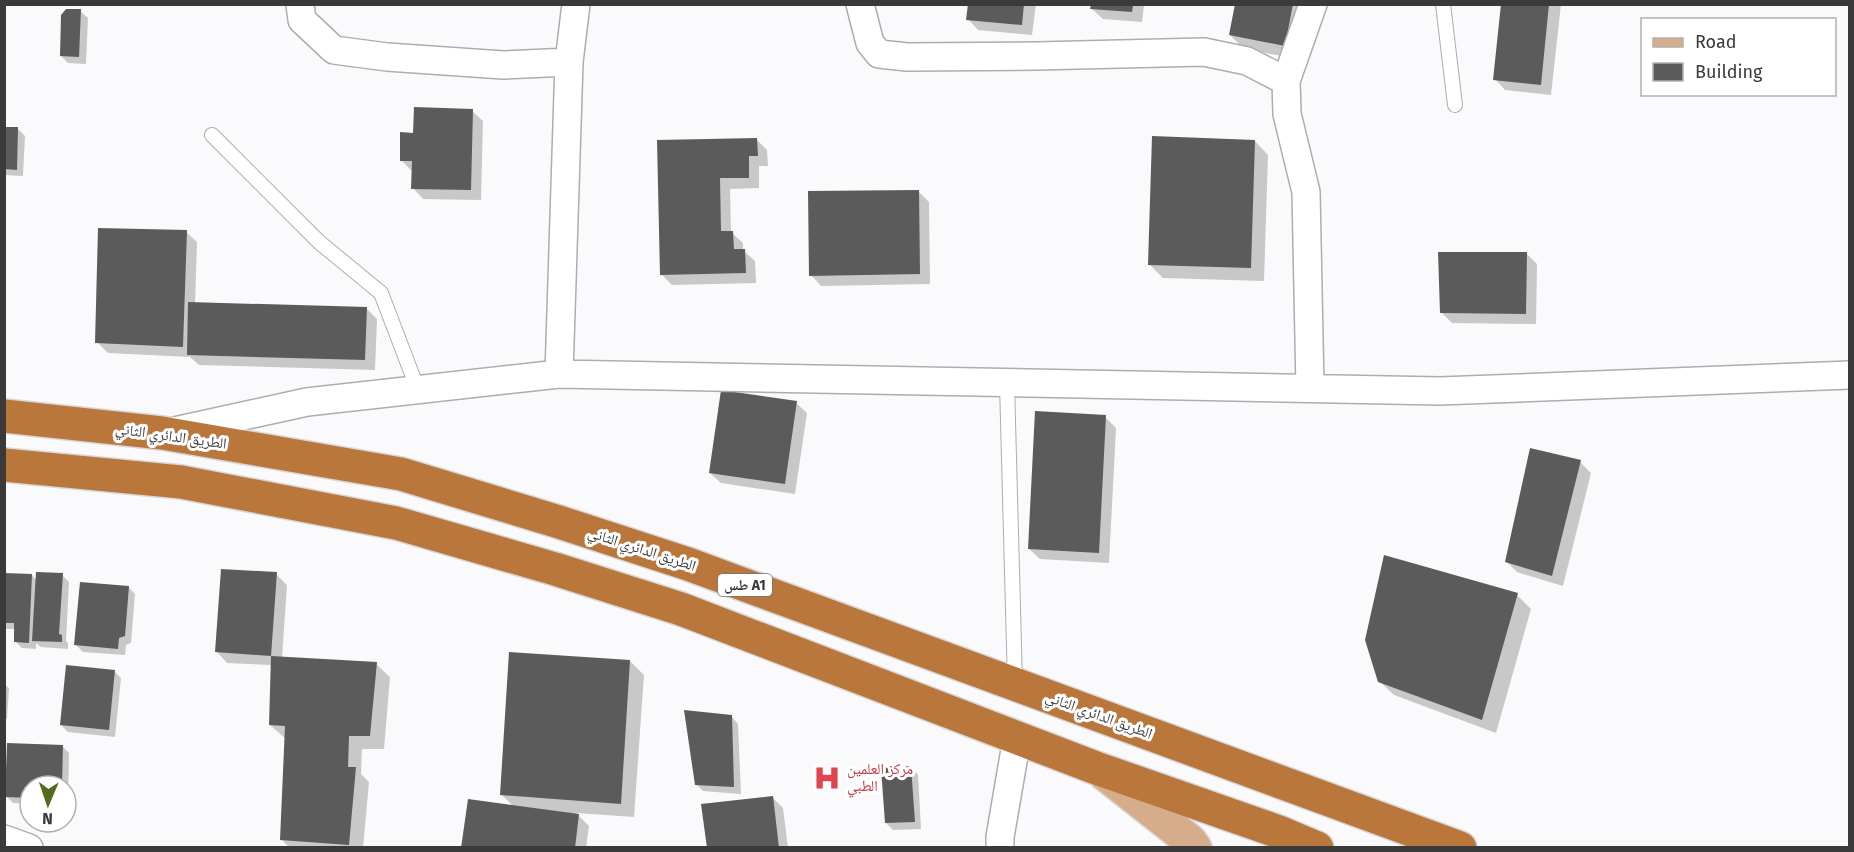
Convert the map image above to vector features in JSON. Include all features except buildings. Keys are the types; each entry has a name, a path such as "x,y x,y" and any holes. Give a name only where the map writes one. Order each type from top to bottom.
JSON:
{"highway":[{"name":"الطريق الدائري الثاني","path":"4,416 162,433 401,474 688,564 1460,848"},
{"path":"4,465 181,482 396,522 681,609 1096,768 1280,832 1317,848"}],"main road":[{"path":"1096,768 1152,810 1190,841 1195,848"}],"street":[{"path":"300,4 302,20 334,50 387,57 503,65 569,62"},
{"path":"559,374 569,62 576,4"},
{"path":"860,4 870,43 879,54 907,57 1204,52 1247,61 1286,81"},
{"path":"1310,388 1306,192 1287,114 1286,81 1313,4"},
{"path":"162,433 307,402 559,374 1440,392 1850,375"},
{"path":"1000,848 1017,738"},
{"path":"4,839 27,847"},
{"path":"4,845 27,847"}],"lane":[{"path":"1443,4 1455,105"},
{"path":"212,135 319,242 381,293 418,390"},
{"path":"1007,382 1015,684"}],"place":[{"name":"مركز العلمين الطبي","path":"827,778"}]}
